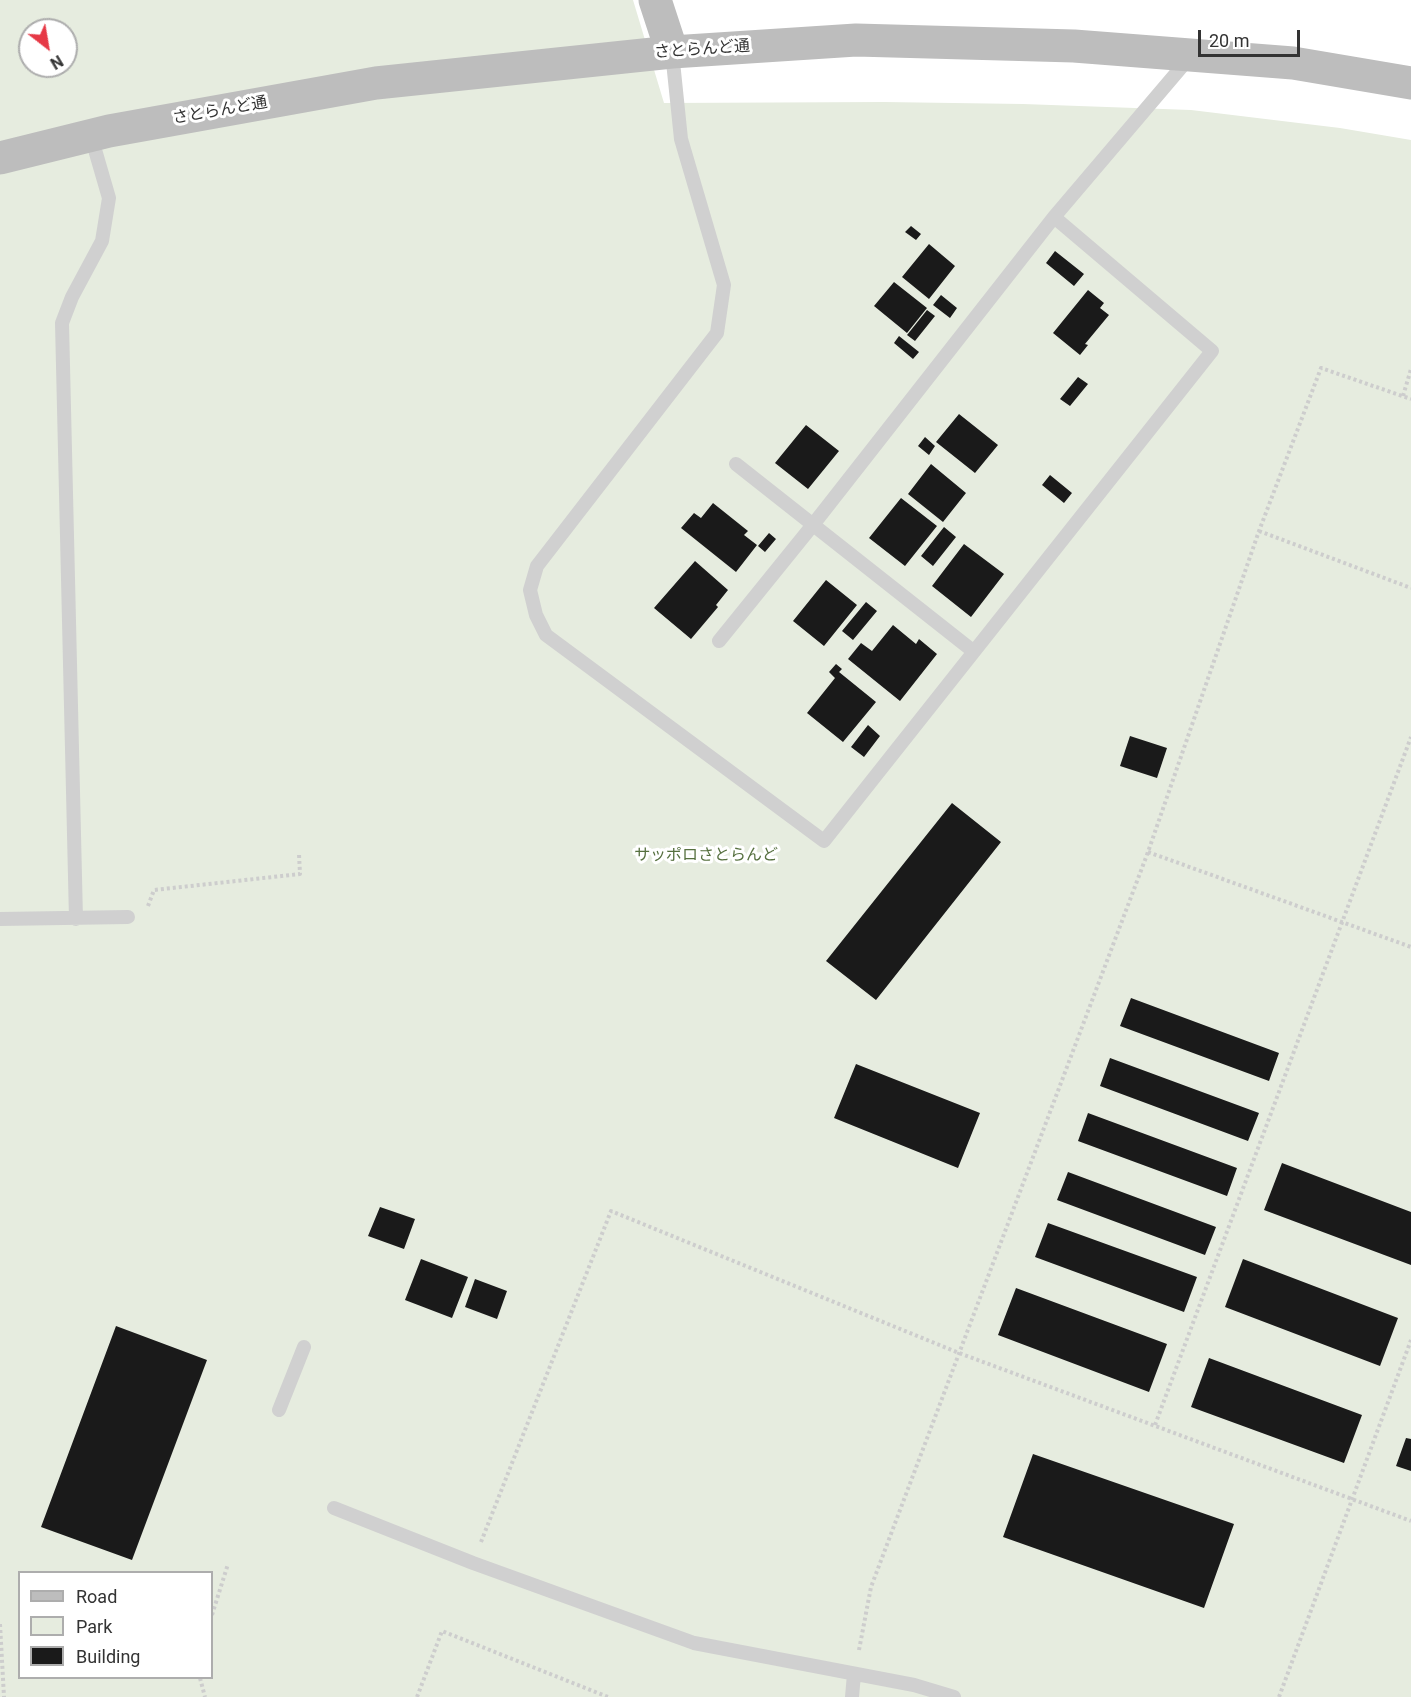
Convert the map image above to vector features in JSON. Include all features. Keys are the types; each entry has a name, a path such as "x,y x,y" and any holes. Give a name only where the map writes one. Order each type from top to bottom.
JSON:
{"street":[{"path":"655,0 672,52"},
{"name":"さとらんど通","path":"0,158 90,136 376,83 672,52 856,40 1074,46 1192,55 1293,63 1411,83"}],"lane":[{"path":"672,52 681,140 724,285 717,333 537,566 530,590 536,615 546,635 824,841 1212,351 1054,218"},
{"path":"719,641 1054,218 1192,55"},
{"path":"75,919 62,323 72,297 102,241 109,198 90,136"},
{"path":"736,464 973,651"},
{"path":"0,920 128,917"},
{"path":"279,1410 304,1347"},
{"path":"334,1508 473,1563 694,1643 914,1685 954,1697"},
{"path":"852,1697 854,1674"}],"path":[{"path":"854,1674 871,1587 1148,852 1259,531 1321,368 1411,399"},
{"path":"1402,396 1411,369"},
{"path":"1259,531 1411,588"},
{"path":"1155,1425 1411,736"},
{"path":"1148,852 1411,947"},
{"path":"128,917 144,914 154,890 300,874 299,854"},
{"path":"473,1563 611,1211 959,1353 1411,1521"},
{"path":"1279,1697 1411,1340"},
{"path":"213,1612 228,1564"},
{"path":"0,1624 4,1697"},
{"path":"417,1697 442,1631 608,1697"},
{"path":"200,1679 205,1697"}],"green space":[{"name":"サッポロさとらんど","path":"0,0 633,0 664,103 884,102 1191,110 1340,128 1411,140 1411,1697 0,1697"}],"building":[{"path":"911,226 921,234 916,240 905,232"},
{"path":"929,244 955,266 929,299 902,277"},
{"path":"1055,251 1084,274 1074,286 1046,263"},
{"path":"894,282 927,308 907,333 874,306"},
{"path":"1088,290 1104,303 1100,308 1109,315 1085,344 1088,345 1080,355 1053,333"},
{"path":"941,295 957,308 950,318 933,305"},
{"path":"927,310 935,316 915,341 907,335"},
{"path":"899,336 919,352 913,359 894,343"},
{"path":"1078,377 1088,384 1070,406 1060,399"},
{"path":"959,414 998,445 975,473 936,442"},
{"path":"806,425 839,451 808,489 775,463"},
{"path":"925,437 935,446 929,455 918,446"},
{"path":"931,464 966,493 943,522 908,494"},
{"path":"1050,475 1072,493 1064,503 1042,485"},
{"path":"901,498 937,526 905,566 869,538"},
{"path":"713,503 748,531 744,535 757,545 736,572 681,528 694,513 701,518"},
{"path":"944,527 956,537 933,566 921,556"},
{"path":"769,533 776,539 765,552 758,546"},
{"path":"964,544 1004,574 971,617 932,586"},
{"path":"695,561 728,590 716,605 718,607 691,639 654,608"},
{"path":"826,580 857,605 824,646 793,621"},
{"path":"866,602 877,611 853,640 842,631"},
{"path":"893,625 916,644 919,639 937,654 900,701 848,659 861,643 872,651"},
{"path":"836,664 842,669 839,672 876,702 843,742 807,713 835,678 829,672"},
{"path":"868,725 880,736 864,757 851,747"},
{"path":"1130,736 1167,748 1157,778 1120,766"},
{"path":"952,803 1001,842 876,1000 826,961"},
{"path":"1131,998 1279,1053 1269,1081 1120,1026"},
{"path":"1110,1058 1259,1113 1248,1141 1100,1086"},
{"path":"856,1064 980,1113 958,1168 834,1118"},
{"path":"1088,1113 1237,1168 1227,1196 1078,1141"},
{"path":"1282,1163 1411,1212 1411,1265 1264,1210"},
{"path":"1068,1172 1216,1227 1205,1255 1057,1200"},
{"path":"380,1207 415,1219 404,1249 368,1236"},
{"path":"1048,1223 1197,1277 1184,1312 1035,1257"},
{"path":"421,1259 468,1277 452,1318 405,1300"},
{"path":"1243,1259 1398,1318 1380,1366 1225,1307"},
{"path":"475,1279 507,1291 497,1319 465,1307"},
{"path":"1016,1288 1167,1344 1149,1392 998,1335"},
{"path":"116,1326 207,1360 132,1560 41,1527"},
{"path":"1209,1358 1362,1415 1344,1463 1191,1407"},
{"path":"1406,1438 1411,1439 1411,1471 1396,1466"},
{"path":"1033,1454 1234,1524 1204,1608 1003,1537"}]}
